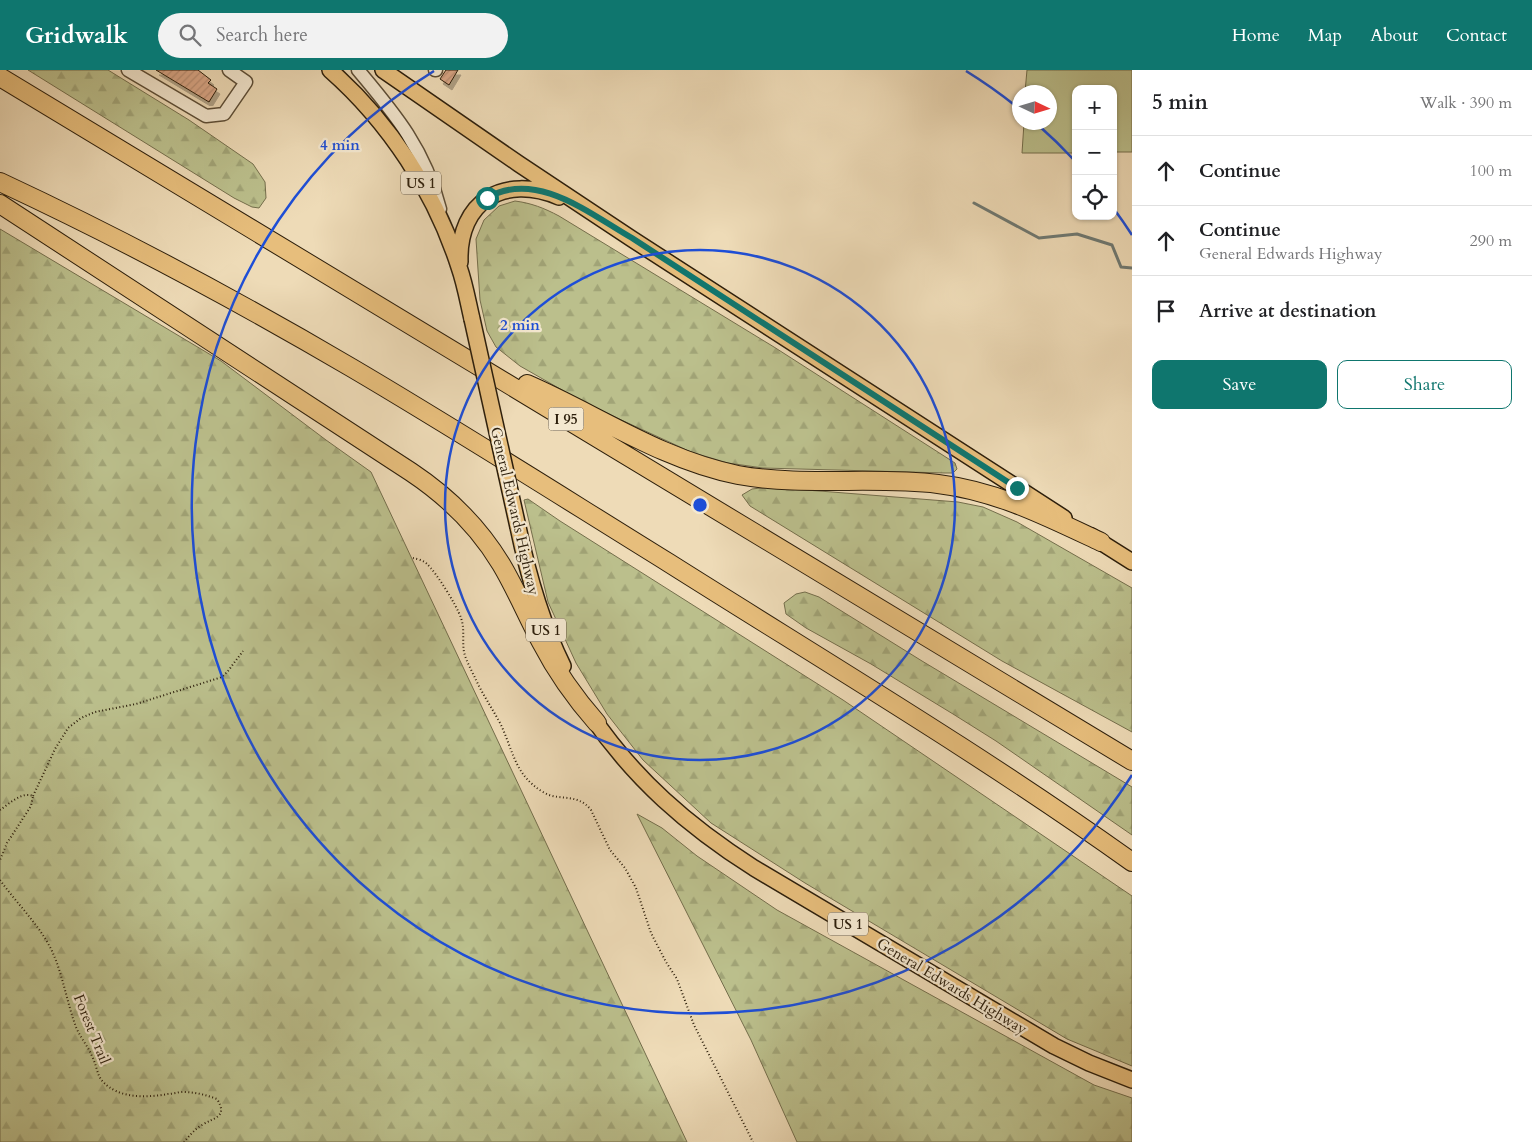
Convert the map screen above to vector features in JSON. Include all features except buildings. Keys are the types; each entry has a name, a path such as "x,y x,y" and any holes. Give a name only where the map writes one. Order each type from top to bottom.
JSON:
{"highway":[{"name":"I 95","path":"0,77 1132,761"},
{"path":"0,182 127,244 208,287 417,406 950,740 1054,807 1132,862"},
{"path":"0,204 410,472 444,497 474,527 495,555 555,667 597,724"},
{"path":"467,359 557,397 662,449 706,467 747,476 772,479 923,482 959,487 1015,503 1100,542"}],"main road":[{"name":"General Edwards Highway","path":"330,70 361,101 397,145 427,192 445,228 462,275 530,582 547,632 571,682 597,724 620,754 660,798 691,824 739,858 1045,1041 1088,1063 1132,1080"},
{"path":"383,70 519,164 1132,562"},
{"path":"462,275 461,247 463,233 468,221 478,206 487,198 498,192 510,189 528,188 552,194 632,238"}],"lane":[{"path":"128,70 206,116 224,114 246,82 230,70"},
{"path":"358,70 401,123 416,148 434,187 445,228"}],"path":[{"path":"413,558 419,559 426,564 439,580 457,609 464,630 464,654 483,696 500,723 519,769 527,780 545,794 576,799 587,805 610,850 628,873 636,888 651,933 677,979 694,1025 753,1142"},
{"path":"0,860 6,843 31,806 32,796 55,749 68,728 81,718 96,712 136,704 222,677 243,651"},
{"path":"0,810 23,795 28,794 32,796"},
{"name":"Forest Trail","path":"0,880 9,894 41,931 52,951 78,1030 93,1057 96,1072 101,1080 116,1091 128,1095 195,1092 217,1099 222,1106 217,1119 202,1125 184,1142"}],"green space":[{"path":"28,70 108,70 189,120 253,164 265,182 266,198 259,208 252,207 234,198"},
{"path":"1027,70 1132,70 1132,152 1117,152 1117,85 1072,85 1072,153 1022,153 1024,130 1057,130 1057,85 1026,85"},
{"path":"515,201 537,206 559,216 774,347 955,463 957,469 953,473 945,473 763,468 728,463 691,452 617,418 576,398 520,366 496,347 487,331 480,300 476,239 484,220 499,206"},
{"path":"0,229 221,361 371,472 687,1142 0,1142"},
{"path":"769,487 958,502 983,507 1017,522 1132,588 1132,732 1002,661 750,506 742,495 752,489"},
{"path":"528,499 843,700 1132,896 1132,1066 1067,1039 805,883 711,823 643,760 607,714 576,663 548,602 524,500"},
{"path":"805,592 819,597 1132,787 1132,835 996,741 871,664 806,628 786,614 784,603 796,594"},
{"path":"637,814 662,828 697,856 777,910 1094,1085 1132,1098 1132,1142 797,1142 751,1040"}],"waterway":[{"path":"974,203 1039,238 1077,234 1112,245 1121,267 1132,268"}],"route":[{"path":"487,198 504,190 528,188 552,194 584,210 632,238 1017,488"}]}
